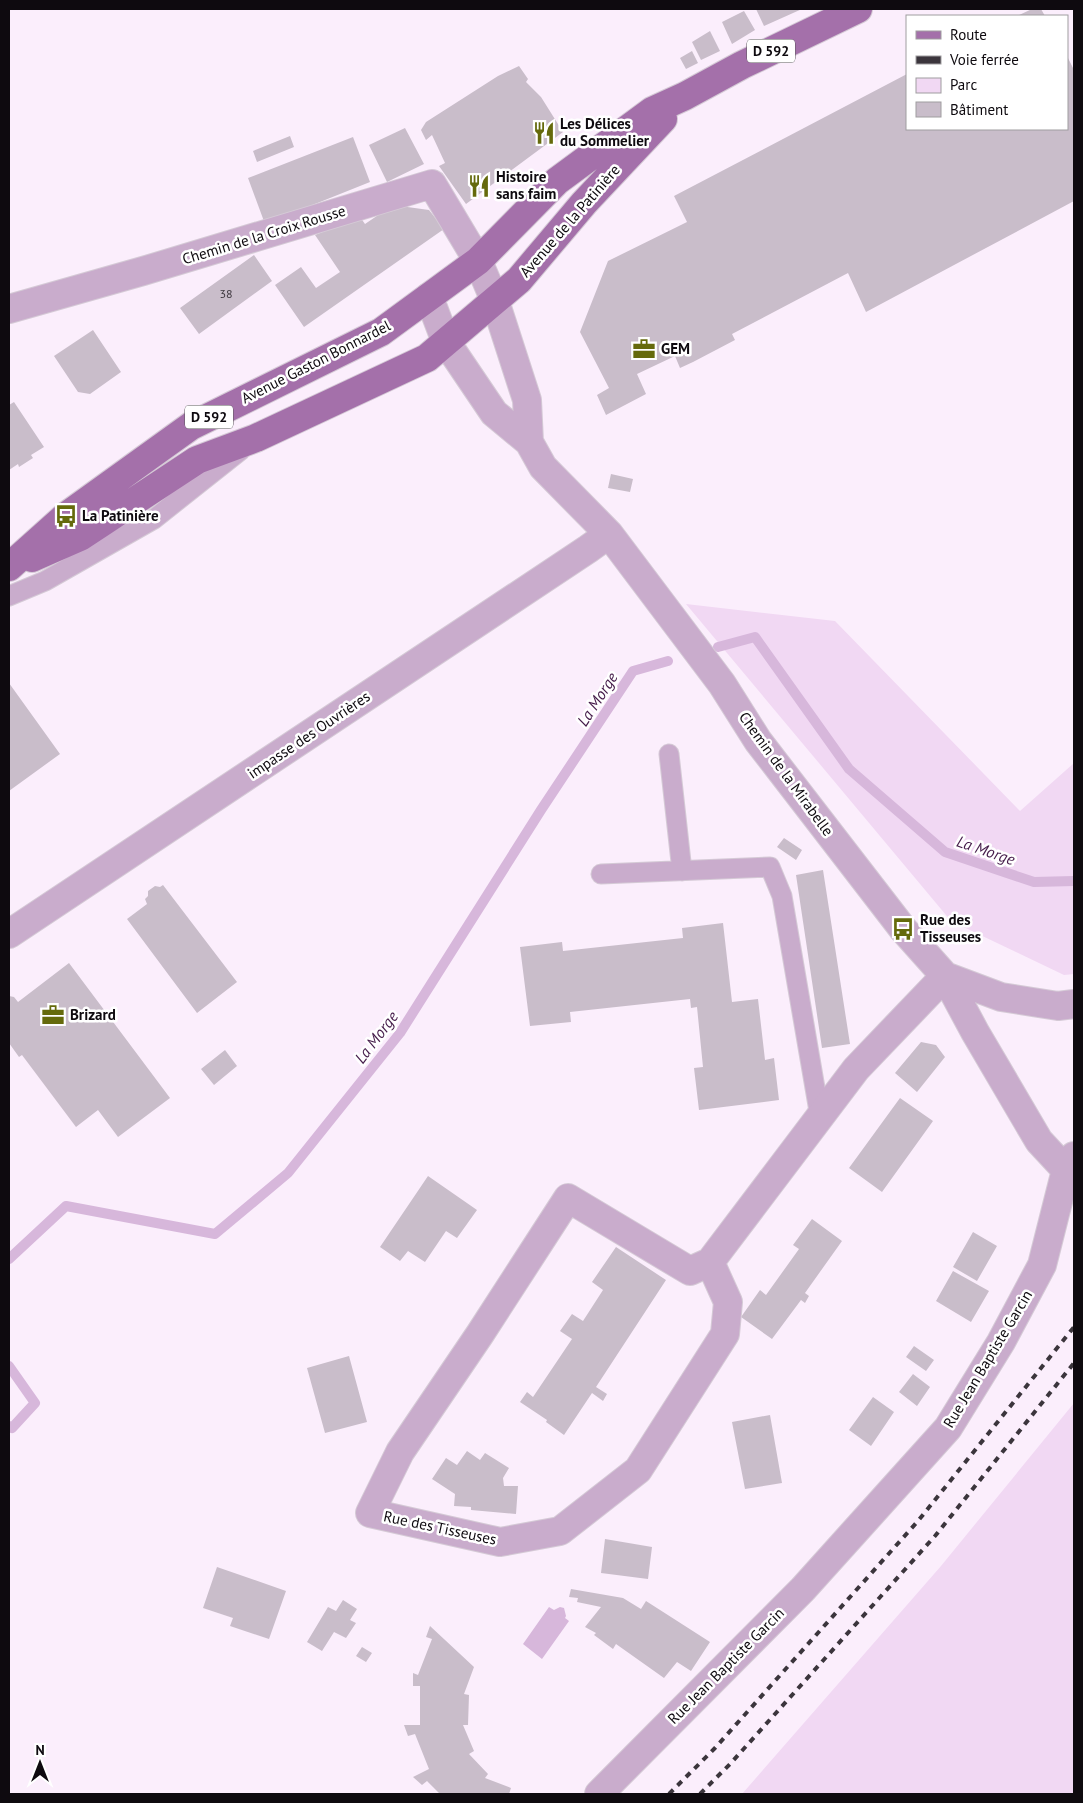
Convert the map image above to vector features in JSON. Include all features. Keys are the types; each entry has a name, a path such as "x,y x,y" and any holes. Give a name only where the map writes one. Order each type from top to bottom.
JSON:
{"main road":[{"name":"Avenue de la Patinière","path":"478,261 557,181 652,111 858,9"},
{"name":"Avenue de la Patinière","path":"496,301 519,280 564,225 607,177 685,96"},
{"name":"Avenue Gaston Bonnardel","path":"9,568 66,516 191,426 381,332 478,261"},
{"name":"Avenue Gaston Bonnardel","path":"9,568 80,537 197,460 256,438 427,358 496,301"}],"street":[{"name":"Chemin de la Croix Rousse","path":"9,309 432,184 478,261"},
{"name":"Chemin de la Mirabelle","path":"478,261 496,301 527,400 529,442"},
{"name":"Chemin de la Mirabelle","path":"429,298 446,342 494,413 529,442 543,467 609,534 722,684 758,741 903,929 945,976 1001,997 1058,1006 1074,1004"},
{"name":"impasse des Ouvrières","path":"9,934 609,534"},
{"path":"710,1262 856,1069 945,976"},
{"name":"Rue Jean Baptiste Garcin","path":"600,1794 803,1589 948,1428 1001,1342 1042,1265 1070,1163 1038,1141 945,976"},
{"name":"Rue des Tisseuses","path":"568,1198 690,1271 710,1262 728,1302 725,1334 638,1470 560,1531 500,1542 370,1513 400,1452 480,1334 568,1198"}],"lane":[{"path":"9,596 45,581 154,519 256,438"},
{"path":"669,754 682,871"},
{"path":"601,874 770,867 782,896 820,1117"}],"green space":[{"path":"686,604 835,621 1020,811 1074,763 1074,974 1064,975 951,921"},
{"path":"1074,1403 1074,1794 742,1794 941,1566"}],"shaded area":[{"path":"549,1607 554,1610 560,1607 564,1608 565,1618 569,1621 542,1659 523,1644"}],"building":[{"path":"756,9 802,9 764,26"},
{"path":"1032,9 1041,9 1044,15 1019,15"},
{"path":"744,11 755,30 732,44 722,22"},
{"path":"710,31 720,51 701,60 692,42"},
{"path":"692,51 698,63 686,69 680,58"},
{"path":"1068,58 1074,70 1074,201 866,312 848,273 732,334 735,340 693,362 680,368 675,356 637,374 646,394 606,415 597,395 609,388 580,332 608,261 687,222 674,196 906,75 906,130 1068,130"},
{"path":"519,66 528,79 526,82 541,97 563,132 466,204 439,166 445,163 432,135 426,140 421,130 426,122 498,76"},
{"path":"405,128 424,164 387,182 369,145"},
{"path":"290,136 294,147 257,162 253,151"},
{"path":"353,137 370,182 265,224 248,178"},
{"path":"393,205 429,210 444,229 304,327 275,285 301,267 316,288 340,272 315,235 360,217 365,224"},
{"path":"254,255 272,281 199,334 180,308"},
{"path":"93,330 121,372 90,394 78,392 54,356"},
{"path":"14,402 44,447 31,455 33,458 19,467 18,464 9,470 9,405"},
{"path":"611,474 633,479 630,492 608,488"},
{"path":"9,683 60,754 9,791"},
{"path":"784,838 802,850 796,860 777,847"},
{"path":"823,870 850,1044 822,1048 796,875"},
{"path":"163,885 237,982 197,1013 127,919 147,904 145,899 148,896 148,891 155,886 160,887"},
{"path":"723,923 732,1002 758,999 765,1060 774,1058 779,1100 699,1110 694,1068 703,1067 697,1007 691,1008 690,999 570,1012 571,1022 530,1026 520,947 562,942 563,951 683,938 682,928"},
{"path":"69,963 170,1098 118,1137 98,1110 76,1127 22,1055 19,1057 9,1043 9,996 14,997 18,1002"},
{"path":"921,1042 936,1045 945,1057 917,1092 895,1073"},
{"path":"225,1050 237,1066 214,1085 201,1069"},
{"path":"900,1098 933,1121 882,1192 849,1168"},
{"path":"428,1176 477,1210 457,1238 446,1231 425,1262 408,1251 400,1261 380,1247"},
{"path":"812,1219 842,1241 805,1293 809,1296 805,1303 801,1300 772,1339 741,1317 760,1290 766,1295 799,1249 793,1245"},
{"path":"973,1232 997,1246 977,1281 953,1267"},
{"path":"616,1247 666,1280 596,1387 607,1394 603,1401 592,1393 564,1435 546,1422 547,1420 520,1402 527,1392 533,1397 572,1339 560,1331 572,1314 583,1321 603,1290 592,1282"},
{"path":"953,1271 989,1291 971,1322 936,1301"},
{"path":"914,1346 934,1360 926,1371 906,1357"},
{"path":"349,1356 367,1422 325,1433 307,1368"},
{"path":"913,1374 930,1387 917,1406 899,1392"},
{"path":"873,1397 894,1412 871,1446 849,1430"},
{"path":"770,1415 782,1483 745,1489 732,1422"},
{"path":"467,1451 480,1460 485,1453 509,1468 503,1478 504,1486 518,1486 516,1514 471,1510 471,1507 454,1506 455,1494 432,1479 446,1458 457,1465"},
{"path":"605,1539 652,1547 648,1579 601,1573"},
{"path":"217,1567 286,1591 269,1639 230,1626 233,1618 203,1608"},
{"path":"571,1589 623,1598 641,1609 646,1601 710,1642 691,1671 677,1662 664,1678 616,1644 613,1649 594,1635 596,1633 585,1627 601,1607 577,1602 578,1598 569,1597"},
{"path":"343,1600 357,1609 350,1620 356,1623 346,1638 334,1632 322,1651 307,1642 328,1607 336,1611"},
{"path":"430,1626 474,1667 464,1694 469,1695 468,1725 463,1725 474,1751 469,1754 488,1774 485,1778 511,1788 509,1794 440,1794 427,1781 422,1785 413,1777 429,1769 415,1734 408,1736 404,1725 420,1725 420,1686 413,1686 413,1673 418,1675 432,1639 426,1637"},
{"path":"362,1647 372,1653 366,1662 356,1656"}],"waterway":[{"name":"La Morge","path":"718,647 755,637 849,769 945,852 1034,882 1074,881"},
{"name":"La Morge","path":"9,1259 66,1206 215,1234 288,1173 400,1033 541,810 633,671 668,661"},
{"name":"La Morge","path":"9,1366 35,1403 12,1428 9,1426"}],"railway":[{"path":"669,1794 715,1748 918,1521 1074,1327"},
{"path":"700,1794 731,1763 935,1536 1074,1363"}],"place":[{"name":"Les Délices du Sommelier","path":"544,133"},
{"name":"Histoire sans faim","path":"479,186"},
{"name":"GEM","path":"644,349"},
{"name":"La Patinière","path":"66,516"},
{"name":"Rue des Tisseuses","path":"903,929"},
{"name":"Brizard","path":"53,1015"}]}
